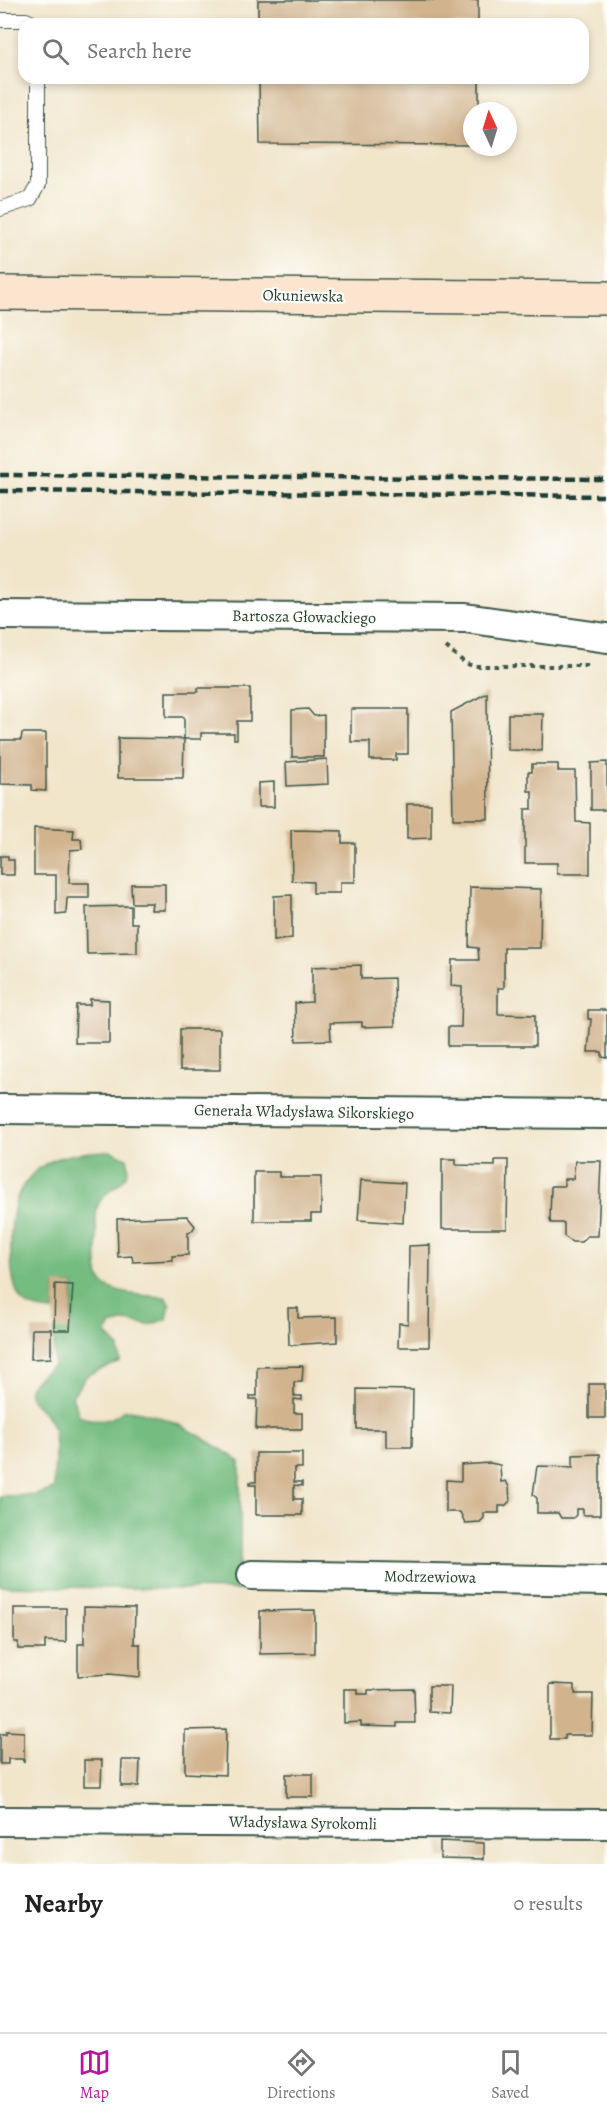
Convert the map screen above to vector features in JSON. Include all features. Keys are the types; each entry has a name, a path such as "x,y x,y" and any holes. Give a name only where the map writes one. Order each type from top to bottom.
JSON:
{"main road":[{"name":"Okuniewska","path":"0,293 607,298"}],"street":[{"name":"Bartosza Głowackiego","path":"0,615 465,618 607,638"},
{"name":"Generała Władysława Sikorskiego","path":"0,1109 607,1114"},
{"name":"Modrzewiowa","path":"252,1575 607,1581"},
{"name":"Władysława Syrokomli","path":"0,1821 607,1824"}],"lane":[{"path":"0,20 18,20"},
{"path":"0,209 30,199 38,185 38,84"}],"path":[{"path":"441,646 447,647 465,663 473,666 596,666"}],"green space":[{"path":"111,1151 127,1158 128,1167 124,1179 104,1195 98,1205 96,1221 98,1275 110,1288 129,1294 165,1297 170,1304 167,1319 149,1325 126,1321 110,1325 107,1335 119,1348 120,1362 87,1375 72,1396 79,1415 85,1418 108,1419 124,1410 155,1416 185,1428 240,1462 240,1590 0,1586 0,1496 36,1495 54,1489 54,1432 50,1421 29,1393 30,1386 38,1377 54,1366 54,1330 72,1321 73,1285 55,1285 54,1311 31,1307 24,1303 18,1295 14,1283 11,1255 15,1204 26,1181 45,1164 72,1154"}],"building":[{"path":"258,0 478,0 478,18 258,18"},
{"path":"259,84 479,84 479,102 463,102 463,145 260,144"},
{"path":"198,688 250,688 250,721 237,721 237,739 234,739 234,733 201,733 201,739 184,739 184,717 166,717 166,692 198,692"},
{"path":"487,693 488,819 453,819 451,712"},
{"path":"308,709 314,716 324,715 324,757 292,757 292,710"},
{"path":"351,709 408,709 408,754 396,754 396,760 370,760 370,742 351,742"},
{"path":"508,714 543,714 542,751 508,750"},
{"path":"22,733 46,733 46,791 32,790 32,785 0,784 0,740 21,740"},
{"path":"118,738 184,739 183,778 118,778"},
{"path":"327,759 328,784 287,786 286,762"},
{"path":"607,762 607,810 591,810 591,763"},
{"path":"532,764 558,764 558,771 575,771 576,822 590,823 590,874 557,874 557,863 525,863 525,809 532,809 532,791 528,791 528,772 532,772"},
{"path":"274,782 274,807 258,807 258,783"},
{"path":"407,804 431,804 431,838 407,839"},
{"path":"34,828 74,830 73,839 81,839 82,849 70,850 69,883 89,883 89,898 67,898 66,914 56,915 56,875 34,875"},
{"path":"291,830 342,831 342,843 355,843 355,882 340,882 340,893 313,893 313,882 292,881"},
{"path":"0,856 8,856 8,860 14,860 14,875 0,875"},
{"path":"131,884 165,884 165,910 151,910 152,903 132,903"},
{"path":"470,887 541,889 540,948 504,948 504,988 498,988 498,1014 535,1015 535,1046 448,1046 448,1027 461,1027 462,987 451,986 452,960 479,960 478,948 469,947"},
{"path":"292,895 292,938 274,941 274,896"},
{"path":"131,906 131,923 137,923 137,953 87,954 86,907"},
{"path":"361,965 361,979 394,978 395,1026 362,1027 362,1022 330,1023 331,1040 296,1041 295,1003 312,1002 312,967"},
{"path":"90,999 109,1000 109,1043 75,1043 76,1005 90,1005"},
{"path":"588,1010 607,1010 607,1058 602,1057 602,1052 588,1052 591,1019 588,1019"},
{"path":"180,1029 220,1029 220,1070 180,1070"},
{"path":"442,1159 456,1159 456,1165 495,1166 495,1160 508,1160 507,1229 442,1229"},
{"path":"575,1161 601,1161 598,1236 587,1236 581,1242 572,1242 564,1236 564,1223 551,1223 550,1220 551,1186 564,1186 564,1179 573,1179"},
{"path":"254,1172 279,1172 279,1177 321,1177 321,1214 311,1214 311,1221 254,1221"},
{"path":"361,1180 405,1183 403,1223 358,1220"},
{"path":"187,1216 195,1226 188,1233 188,1255 172,1256 173,1260 133,1262 132,1256 118,1257 117,1219"},
{"path":"430,1245 429,1347 398,1347 399,1323 408,1324 409,1246"},
{"path":"55,1284 73,1285 70,1330 54,1330"},
{"path":"288,1308 298,1308 298,1318 337,1317 337,1342 289,1345"},
{"path":"32,1329 51,1329 51,1358 31,1359"},
{"path":"303,1366 302,1382 294,1382 294,1396 302,1396 302,1400 294,1399 294,1413 302,1413 302,1429 256,1429 257,1399 250,1399 250,1396 257,1396 257,1367"},
{"path":"589,1384 605,1384 605,1418 589,1418"},
{"path":"357,1389 413,1390 412,1447 386,1447 386,1429 357,1429"},
{"path":"256,1453 302,1453 302,1468 294,1468 294,1482 302,1482 302,1486 294,1485 294,1499 302,1499 302,1515 256,1515 256,1485 250,1485 250,1482 256,1482"},
{"path":"600,1454 600,1515 583,1515 583,1509 576,1509 576,1515 573,1518 561,1518 558,1513 537,1513 537,1498 533,1495 537,1466 573,1467 573,1455"},
{"path":"490,1463 500,1465 501,1482 506,1481 509,1487 510,1501 505,1506 499,1506 499,1513 484,1513 484,1518 480,1522 465,1523 460,1512 446,1512 446,1480 461,1481 461,1465"},
{"path":"84,1607 135,1608 134,1644 140,1644 140,1677 109,1674 78,1676 78,1644 84,1644"},
{"path":"14,1608 66,1608 66,1642 45,1641 45,1649 18,1649 18,1642 14,1642"},
{"path":"315,1610 315,1653 260,1654 260,1611"},
{"path":"550,1684 575,1685 575,1694 593,1694 592,1735 565,1735 565,1739 550,1739"},
{"path":"429,1686 451,1686 450,1713 429,1712"},
{"path":"344,1689 358,1689 358,1694 368,1694 368,1690 414,1689 415,1723 397,1723 397,1727 361,1726 361,1722 344,1723"},
{"path":"226,1729 225,1775 185,1773 185,1730"},
{"path":"6,1731 24,1732 24,1763 22,1759 8,1759 8,1764 0,1764 0,1734 6,1734"},
{"path":"84,1760 102,1760 101,1786 84,1786"},
{"path":"122,1760 140,1760 139,1786 121,1786"},
{"path":"286,1774 313,1774 313,1797 286,1797"},
{"path":"440,1841 484,1843 484,1859 440,1858"}],"railway":[{"path":"0,475 607,479"},
{"path":"0,491 607,496"}]}
